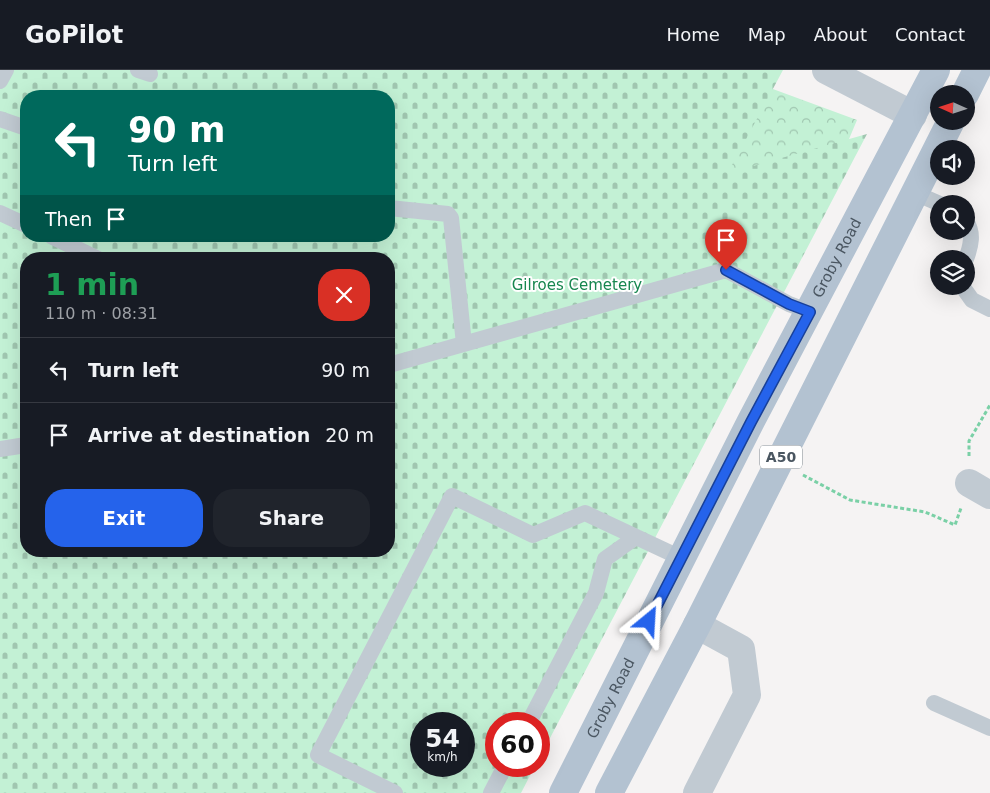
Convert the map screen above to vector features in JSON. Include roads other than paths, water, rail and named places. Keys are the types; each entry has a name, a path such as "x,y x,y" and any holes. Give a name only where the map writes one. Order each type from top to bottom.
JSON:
{"main road":[{"name":"Groby Road","path":"563,793 681,558 936,70"},
{"path":"970,85 977,70"},
{"name":"A50","path":"609,793 697,625 946,130"}],"street":[{"path":"826,70 913,115"},
{"path":"697,625 741,649 747,695 698,793"}],"lane":[{"path":"0,81 6,70"},
{"path":"0,119 20,126"},
{"path":"915,193 930,200"},
{"path":"395,209 448,214 452,218 464,344"},
{"path":"0,213 20,221"},
{"path":"63,242 84,252"},
{"path":"395,362 726,270 789,304 810,312"},
{"path":"968,295 972,300 990,309"},
{"path":"0,449 20,445"},
{"path":"395,793 318,755 452,496 533,535 586,513 681,558"},
{"path":"534,712 596,593 605,559 636,536"},
{"path":"934,703 990,728"},
{"path":"491,793 499,777"}],"park label":[{"name":"Gilroes Cemetery","path":"577,285"}]}
